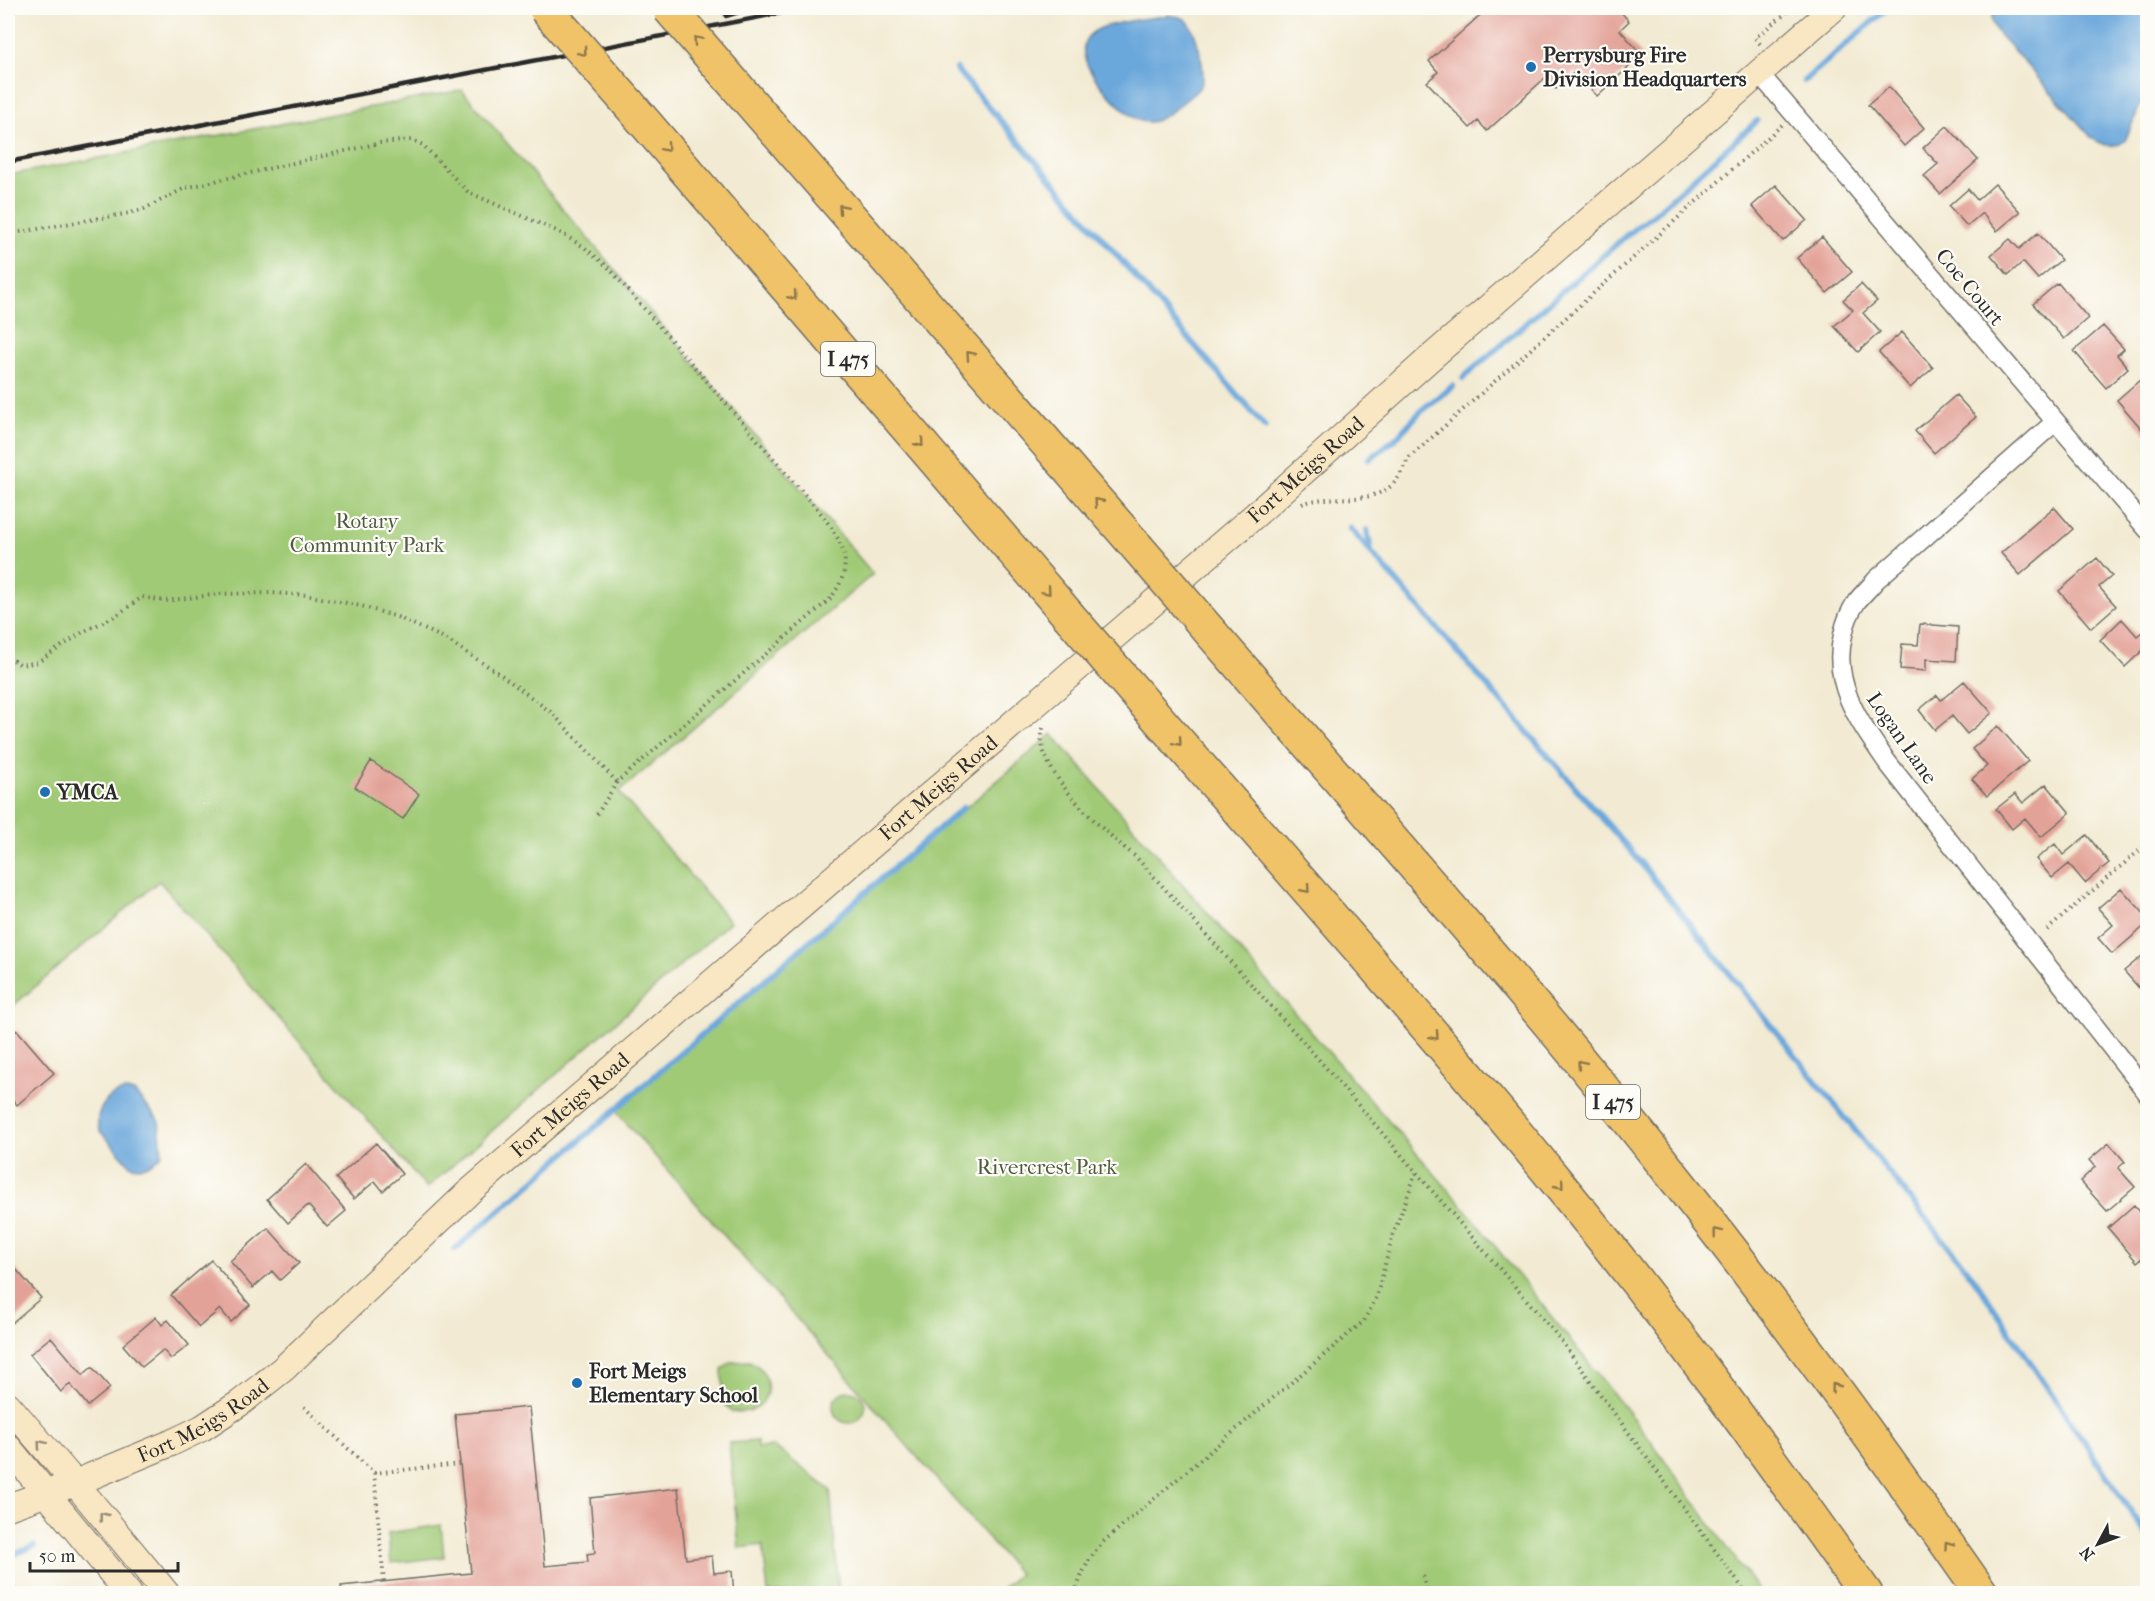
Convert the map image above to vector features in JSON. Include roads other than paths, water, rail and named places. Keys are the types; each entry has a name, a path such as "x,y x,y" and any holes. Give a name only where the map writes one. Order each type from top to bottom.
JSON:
{"highway":[{"name":"I 475","path":"545,8 1068,615 1444,1046 1558,1182 1659,1310 1766,1452 1866,1593"},
{"name":"I 475","path":"669,8 1526,997 1658,1156 1785,1320 1982,1593"}],"street":[{"name":"Fort Meigs Road","path":"8,1507 75,1483 202,1428 240,1403 283,1369 469,1192 1254,516 1433,355 1834,8"},
{"name":"Coe Court","path":"1759,73 2148,530"},
{"name":"Logan Lane","path":"2055,422 1876,580 1856,602 1846,622 1840,645 1840,670 1848,699 1861,725 1887,762 2148,1094"},
{"path":"8,1405 166,1593"},
{"path":"8,1447 129,1593"}],"water":[{"path":"1992,8 2147,8 2147,89 2125,141 2111,146 2091,137 1997,32 1992,23"},
{"path":"1169,15 1182,18 1190,25 1200,51 1203,71 1201,85 1169,114 1156,121 1143,122 1129,114 1100,85 1085,59 1084,47 1089,36 1101,28 1126,21"},
{"path":"124,1091 134,1092 159,1120 162,1155 144,1167 130,1165 100,1131 98,1125 100,1112 107,1100"}],"waterway":[{"path":"1804,81 1888,8"},
{"path":"956,69 1265,427"},
{"path":"1463,378 1628,234 1653,215 1757,121"},
{"path":"1369,459 1395,439 1423,409 1453,386"},
{"path":"1350,528 1636,857 1975,1280 2148,1537"},
{"path":"1367,530 1371,550"},
{"path":"455,1249 964,807"},
{"path":"8,1557 34,1546"}],"railway":[{"path":"726,16 752,8"},
{"path":"8,162 807,8"}],"place":[{"name":"Perrysburg Fire Division Headquarters","path":"1531,67"},
{"name":"YMCA","path":"45,792"},
{"name":"Fort Meigs Elementary School","path":"577,1383"}],"park label":[{"name":"Rotary Community Park","path":"367,533"},
{"name":"Rivercrest Park","path":"1047,1167"}]}
